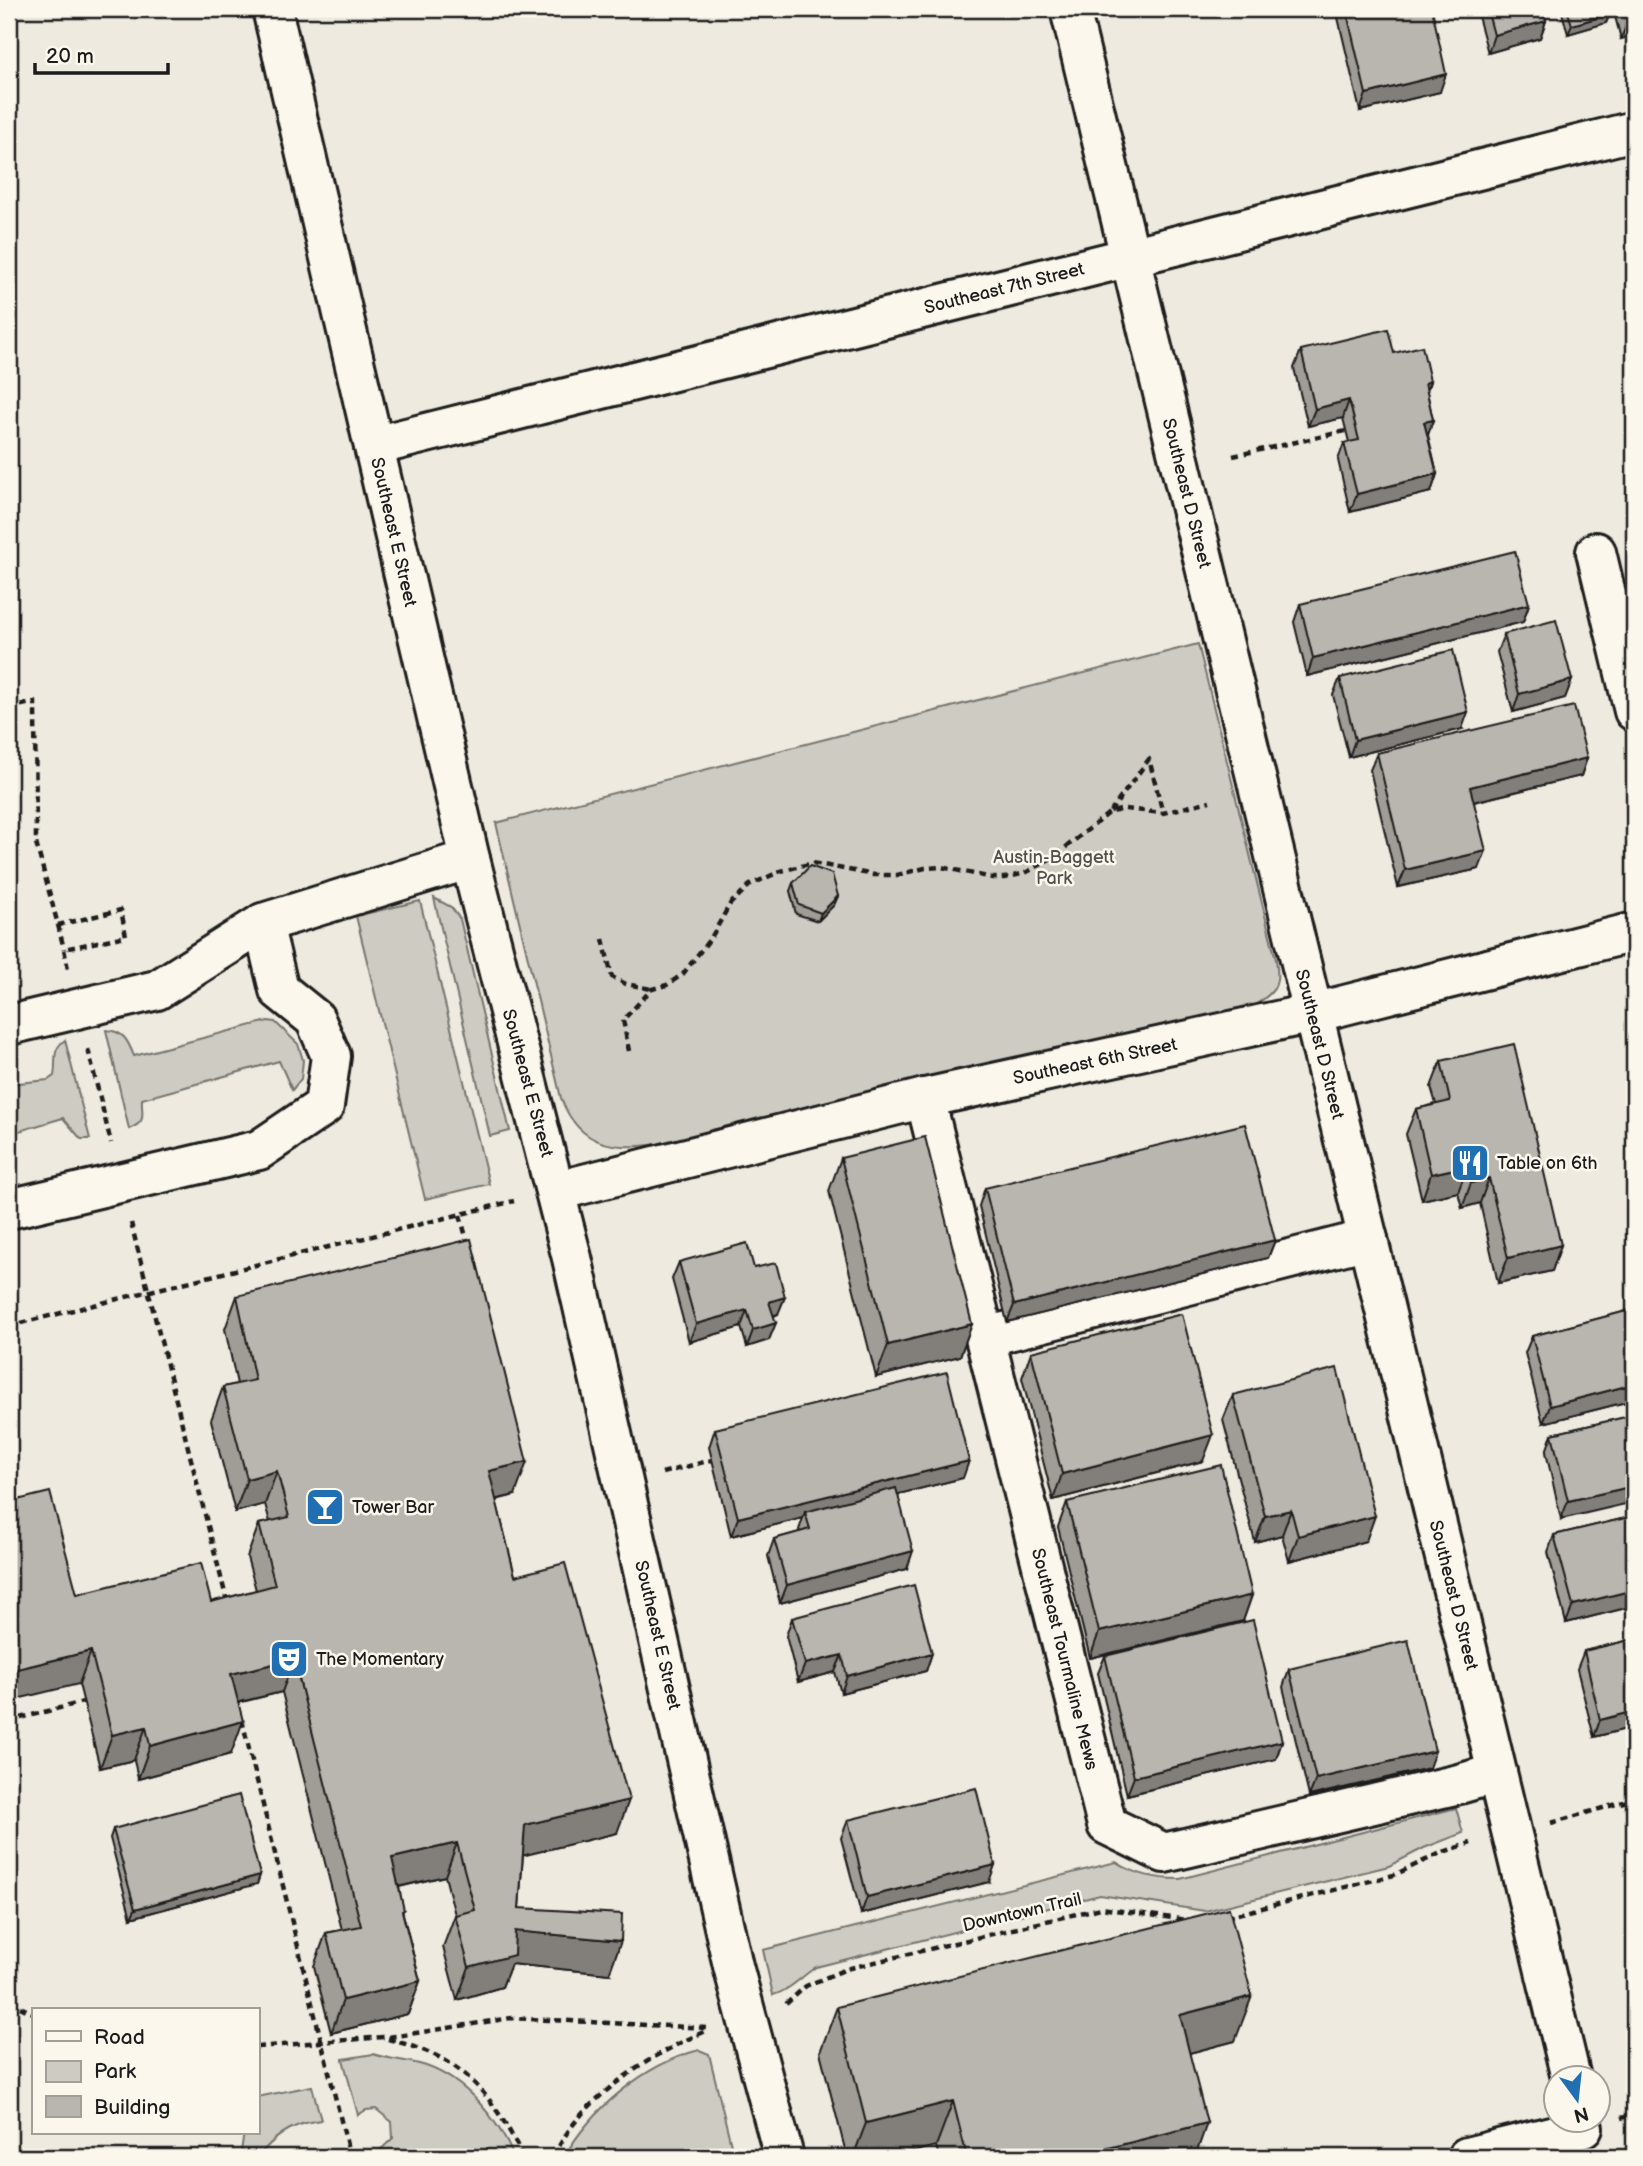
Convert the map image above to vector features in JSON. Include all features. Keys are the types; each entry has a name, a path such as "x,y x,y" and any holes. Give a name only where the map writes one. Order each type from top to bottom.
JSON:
{"street":[{"name":"Southeast E Street","path":"272,9 470,859 556,1191 733,1966 784,2157"},
{"name":"Southeast D Street","path":"1070,9 1568,2064"},
{"name":"Southeast 7th Street","path":"374,446 1634,131"},
{"path":"1596,552 1634,711"},
{"path":"9,1025 157,990 263,923 470,859"},
{"path":"9,1209 259,1150 324,1106 331,1056 315,1019 278,990 263,923"},
{"name":"Southeast 6th Street","path":"556,1191 925,1098 1313,1013 1634,932"},
{"name":"Southeast Tourmaline Mews","path":"925,1098 1107,1825 1164,1853 1497,1773"},
{"path":"985,1337 1368,1239"},
{"path":"1467,2157 1585,2135"}],"path":[{"path":"1233,456 1346,431"},
{"path":"9,708 35,702 36,844 230,1612"},
{"path":"603,939 612,976 626,984 652,989 667,985 683,974 712,936 730,904 750,884 781,871 813,863 874,875 897,875 925,867 942,867 992,878 1025,873 1051,859 1110,813 1149,759 1163,813"},
{"path":"1110,813 1124,809 1163,813 1210,801"},
{"path":"58,925 121,910 126,936 64,949"},
{"path":"629,1051 623,1020 652,989"},
{"path":"9,1326 556,1191"},
{"path":"460,1215 470,1252"},
{"path":"668,1472 712,1460"},
{"path":"9,1721 83,1702"},
{"path":"241,1715 349,2157"},
{"path":"1542,1826 1634,1799"},
{"path":"1218,1919 1394,1875 1443,1852 1481,1840"},
{"name":"Downtown Trail","path":"776,2013 806,1986 846,1969 1101,1908 1192,1921"},
{"path":"9,2002 32,2013"},
{"path":"259,2047 384,2038 511,2018 711,2029 682,2041 625,2076 574,2125 554,2157"},
{"path":"384,2038 432,2053 469,2077 505,2119 523,2157"}],"green space":[{"name":"Austin-Baggett Park","path":"1198,644 1276,960 1276,983 1266,998 1252,1007 666,1143 617,1146 603,1143 579,1128 569,1115 561,1098 496,823"},
{"path":"434,898 451,907 460,919 510,1131 490,1136"},
{"path":"420,901 489,1184 425,1199 356,916"},
{"path":"268,1021 275,1022 298,1044 303,1060 301,1079 292,1090 279,1061 142,1099 141,1120 129,1129 106,1030 117,1032 124,1038 134,1056"},
{"path":"65,1040 90,1139 81,1139 63,1118 9,1134 9,1084 48,1080 54,1076 56,1052"},
{"path":"1456,1808 1463,1833 1424,1848 1389,1866 1205,1911 1100,1895 816,1967 790,1987 773,1995 763,1950 1116,1862 1147,1875 1180,1879"},
{"path":"699,2050 709,2054 734,2157 564,2157 589,2122 621,2091 658,2066"},
{"path":"373,2054 426,2066 454,2081 490,2115 514,2157 368,2157 376,2154 393,2138 392,2122 376,2109 366,2110 358,2115 343,2059"},
{"path":"312,2086 321,2120 304,2123 282,2134 263,2151 263,2157 240,2157 244,2134 259,2134 259,2097"}],"building":[{"path":"1346,9 1432,9 1446,74 1366,94"},
{"path":"1487,9 1543,9 1546,21 1494,35"},
{"path":"1567,9 1608,9 1610,14 1572,25"},
{"path":"1624,9 1634,9 1634,20 1628,21"},
{"path":"1388,329 1394,353 1422,346 1430,381 1425,383 1433,420 1424,422 1437,474 1357,494 1344,443 1359,440 1349,400 1315,409 1301,350"},
{"path":"1515,551 1529,604 1313,658 1300,604"},
{"path":"1556,620 1572,680 1519,694 1504,634"},
{"path":"1453,650 1468,712 1355,740 1340,678"},
{"path":"1574,706 1587,758 1470,787 1486,851 1405,870 1377,753"},
{"path":"810,866 832,874 838,896 821,913 799,905 793,883"},
{"name":"Table on 6th","path":"1514,1044 1561,1245 1508,1258 1489,1178 1471,1183 1468,1166 1431,1174 1416,1109 1450,1101 1441,1061"},
{"path":"1245,1124 1275,1240 1014,1305 985,1188"},
{"path":"925,1137 972,1324 888,1345 841,1158"},
{"name":"The Momentary","path":"471,1239 527,1462 489,1471 515,1576 565,1563 629,1800 525,1825 519,1908 622,1914 621,1941 515,1931 514,1955 469,1967 455,1915 475,1910 457,1843 392,1858 420,1981 343,2000 326,1933 361,1926 294,1659 231,1674 243,1721 150,1746 146,1727 112,1735 91,1651 9,1671 9,1502 50,1492 77,1594 201,1563 211,1602 275,1585 259,1524 289,1517 277,1471 247,1479 223,1387 255,1380 237,1296"},
{"path":"747,1243 754,1268 776,1263 785,1297 769,1302 776,1323 753,1330 747,1310 696,1324 679,1262"},
{"path":"1634,1309 1634,1384 1550,1406 1532,1336"},
{"path":"1182,1314 1213,1435 1062,1474 1031,1352"},
{"path":"1337,1368 1375,1516 1298,1536 1291,1510 1265,1516 1233,1395"},
{"path":"947,1372 969,1461 738,1518 715,1429"},
{"path":"1634,1415 1634,1486 1568,1501 1552,1434"},
{"path":"1221,1465 1252,1595 1099,1632 1067,1502"},
{"path":"896,1488 913,1551 787,1585 774,1539 810,1529 805,1512"},
{"path":"1634,1516 1634,1590 1573,1605 1554,1535"},
{"path":"914,1585 932,1653 847,1676 842,1655 805,1664 792,1618"},
{"path":"1253,1620 1282,1741 1134,1777 1105,1656"},
{"path":"1634,1639 1634,1711 1600,1720 1584,1651"},
{"path":"1408,1640 1435,1751 1316,1779 1289,1669"},
{"path":"976,1788 995,1865 867,1897 848,1820"},
{"path":"239,1795 260,1875 135,1909 113,1829"},
{"path":"1229,1908 1252,1996 1180,2015 1207,2123 1073,2157 967,2157 953,2101 866,2123 837,2007"}],"place":[{"name":"Table on 6th","path":"1470,1163"},
{"name":"Tower Bar","path":"325,1507"},
{"name":"The Momentary","path":"289,1659"}]}
